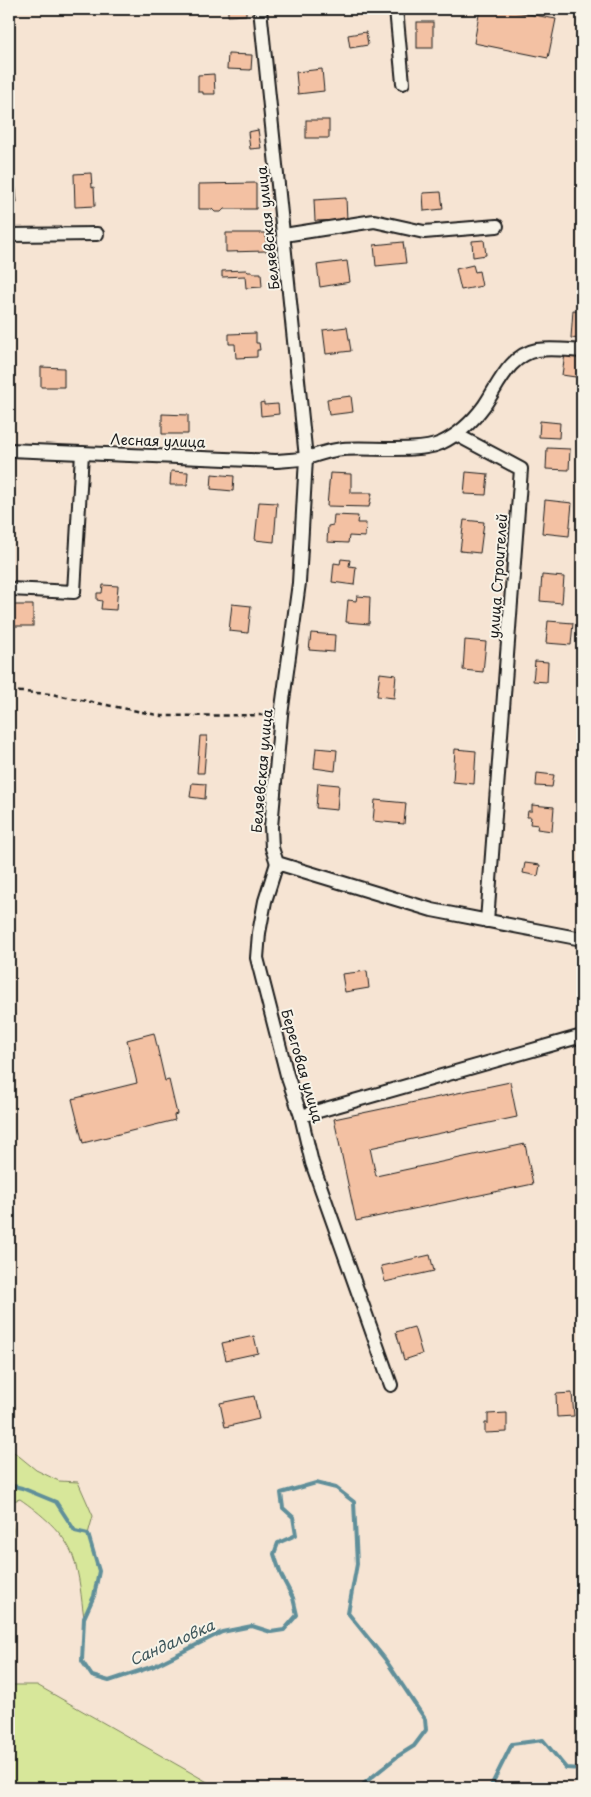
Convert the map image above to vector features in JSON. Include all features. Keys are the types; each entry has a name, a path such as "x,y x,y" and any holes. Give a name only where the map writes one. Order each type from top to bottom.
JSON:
{"street":[{"name":"Беляевская улица","path":"260,9 306,451 298,583 281,715 271,827 272,848 277,863"},
{"path":"396,9 403,83"},
{"path":"284,235 374,221 424,232 497,226"},
{"path":"9,235 97,234"},
{"path":"457,435 483,408 507,371 524,354 536,350 582,351"},
{"name":"Лесная улица","path":"9,450 276,461 306,451 318,453 341,449 423,447 439,444 457,435"},
{"name":"улица Строителей","path":"457,435 521,469 487,921"},
{"path":"9,589 74,592 82,453"},
{"path":"277,863 432,910 582,940"},
{"name":"Береговая улица","path":"277,863 265,901 257,958 287,1074 301,1116 312,1163 391,1385"},
{"path":"301,1116 582,1036"}],"path":[{"path":"9,691 51,694 162,716 281,715"}],"green space":[{"path":"9,1448 36,1470 59,1481 78,1482 93,1516 88,1534 99,1571 94,1596 84,1618 73,1556 64,1539 43,1517 20,1499 9,1502"},
{"path":"9,1502 13,1530 9,1575"},
{"path":"9,1685 37,1685 218,1788 9,1788"}],"building":[{"path":"228,9 246,9 246,15 228,16"},
{"path":"480,9 501,9 556,19 548,58 474,43"},
{"path":"417,22 433,22 433,48 417,48"},
{"path":"366,32 368,45 350,48 348,35"},
{"path":"228,54 252,55 251,70 227,69"},
{"path":"322,69 324,91 298,94 296,72"},
{"path":"214,74 215,94 198,92 198,75"},
{"path":"306,120 329,120 329,138 306,138"},
{"path":"258,130 261,148 250,149 248,132"},
{"path":"91,173 95,206 75,207 74,174"},
{"path":"15,182 17,202 9,203 9,183"},
{"path":"256,183 256,209 224,209 221,212 215,212 212,209 199,209 199,184"},
{"path":"441,192 443,209 424,211 423,193"},
{"path":"346,198 347,220 315,221 314,200"},
{"path":"226,233 266,233 266,251 226,252"},
{"path":"484,240 486,255 473,257 472,241"},
{"path":"403,242 406,263 376,266 374,245"},
{"path":"347,261 350,282 320,287 317,265"},
{"path":"473,265 475,272 479,271 482,286 461,290 456,269"},
{"path":"246,270 253,273 261,273 262,287 246,288 245,276 222,277 222,271"},
{"path":"573,310 582,311 582,339 571,338"},
{"path":"347,327 351,351 326,354 323,330"},
{"path":"256,333 256,343 259,343 260,350 257,350 257,357 236,358 235,344 229,344 229,334"},
{"path":"565,354 582,357 582,378 562,375"},
{"path":"41,367 64,368 64,387 41,387"},
{"path":"351,396 353,412 329,415 327,399"},
{"path":"264,402 264,405 278,404 279,414 261,416 260,403"},
{"path":"162,414 188,415 188,434 162,434"},
{"path":"540,421 560,423 559,438 539,437"},
{"path":"547,448 570,449 569,470 546,469"},
{"path":"171,471 188,472 187,485 170,485"},
{"path":"466,472 488,474 486,495 464,494"},
{"path":"330,473 351,474 351,493 372,493 369,507 327,506"},
{"path":"212,474 234,476 233,491 211,489"},
{"path":"545,500 572,503 569,536 542,533"},
{"path":"259,502 277,503 274,542 255,540"},
{"path":"334,515 358,516 357,523 366,523 365,537 349,536 348,543 327,542 328,526 333,525"},
{"path":"464,520 484,522 480,553 460,551"},
{"path":"341,559 350,560 349,566 356,567 354,585 332,582 334,563 340,564"},
{"path":"542,575 564,577 562,603 540,601"},
{"path":"103,585 118,586 116,610 101,609 102,601 97,600 97,593 102,593"},
{"path":"357,596 370,597 369,624 346,622 348,600 356,601"},
{"path":"232,604 251,606 248,633 229,631"},
{"path":"9,605 33,605 33,626 9,626"},
{"path":"548,621 573,623 571,645 546,643"},
{"path":"311,633 335,635 334,652 309,650"},
{"path":"465,640 486,642 483,672 463,670"},
{"path":"535,661 548,662 547,682 533,681"},
{"path":"380,673 396,675 394,698 377,696"},
{"path":"200,736 207,736 204,773 197,773"},
{"path":"316,748 337,750 335,771 314,768"},
{"path":"455,749 476,751 474,784 453,782"},
{"path":"537,773 554,775 552,787 536,786"},
{"path":"192,783 206,784 205,799 190,797"},
{"path":"318,783 339,785 337,810 316,808"},
{"path":"375,800 406,803 404,824 373,821"},
{"path":"532,805 554,807 552,831 537,829 538,825 530,824 531,817 527,817 528,811 532,811"},
{"path":"525,863 540,865 538,876 523,873"},
{"path":"367,971 369,988 345,992 342,974"},
{"path":"154,1033 165,1081 169,1080 177,1114 174,1115 175,1120 83,1143 72,1099 137,1083 127,1040"},
{"path":"510,1082 517,1117 370,1148 376,1176 525,1144 533,1184 356,1221 334,1119"},
{"path":"430,1255 434,1271 385,1282 381,1266"},
{"path":"414,1327 422,1354 404,1360 396,1332"},
{"path":"254,1336 258,1353 226,1360 222,1343"},
{"path":"572,1393 574,1416 557,1417 556,1394"},
{"path":"254,1396 259,1419 225,1427 220,1403"},
{"path":"507,1413 507,1432 485,1433 485,1423 488,1423 488,1414"}],"waterway":[{"name":"Сандаловка","path":"9,1485 22,1488 56,1502 75,1531 88,1534 99,1571 94,1596 84,1618 82,1661 92,1676 109,1681 154,1666 222,1632 252,1626 271,1632 284,1630 297,1615 293,1598 281,1575 274,1554 278,1543 296,1535 293,1517 283,1508 281,1493 316,1483 336,1488 354,1502 357,1564 348,1613 385,1659 425,1719 426,1730 414,1746 398,1756 360,1788"},
{"name":"Сандаловка","path":"490,1788 512,1744 543,1740 566,1768 582,1769"}]}
